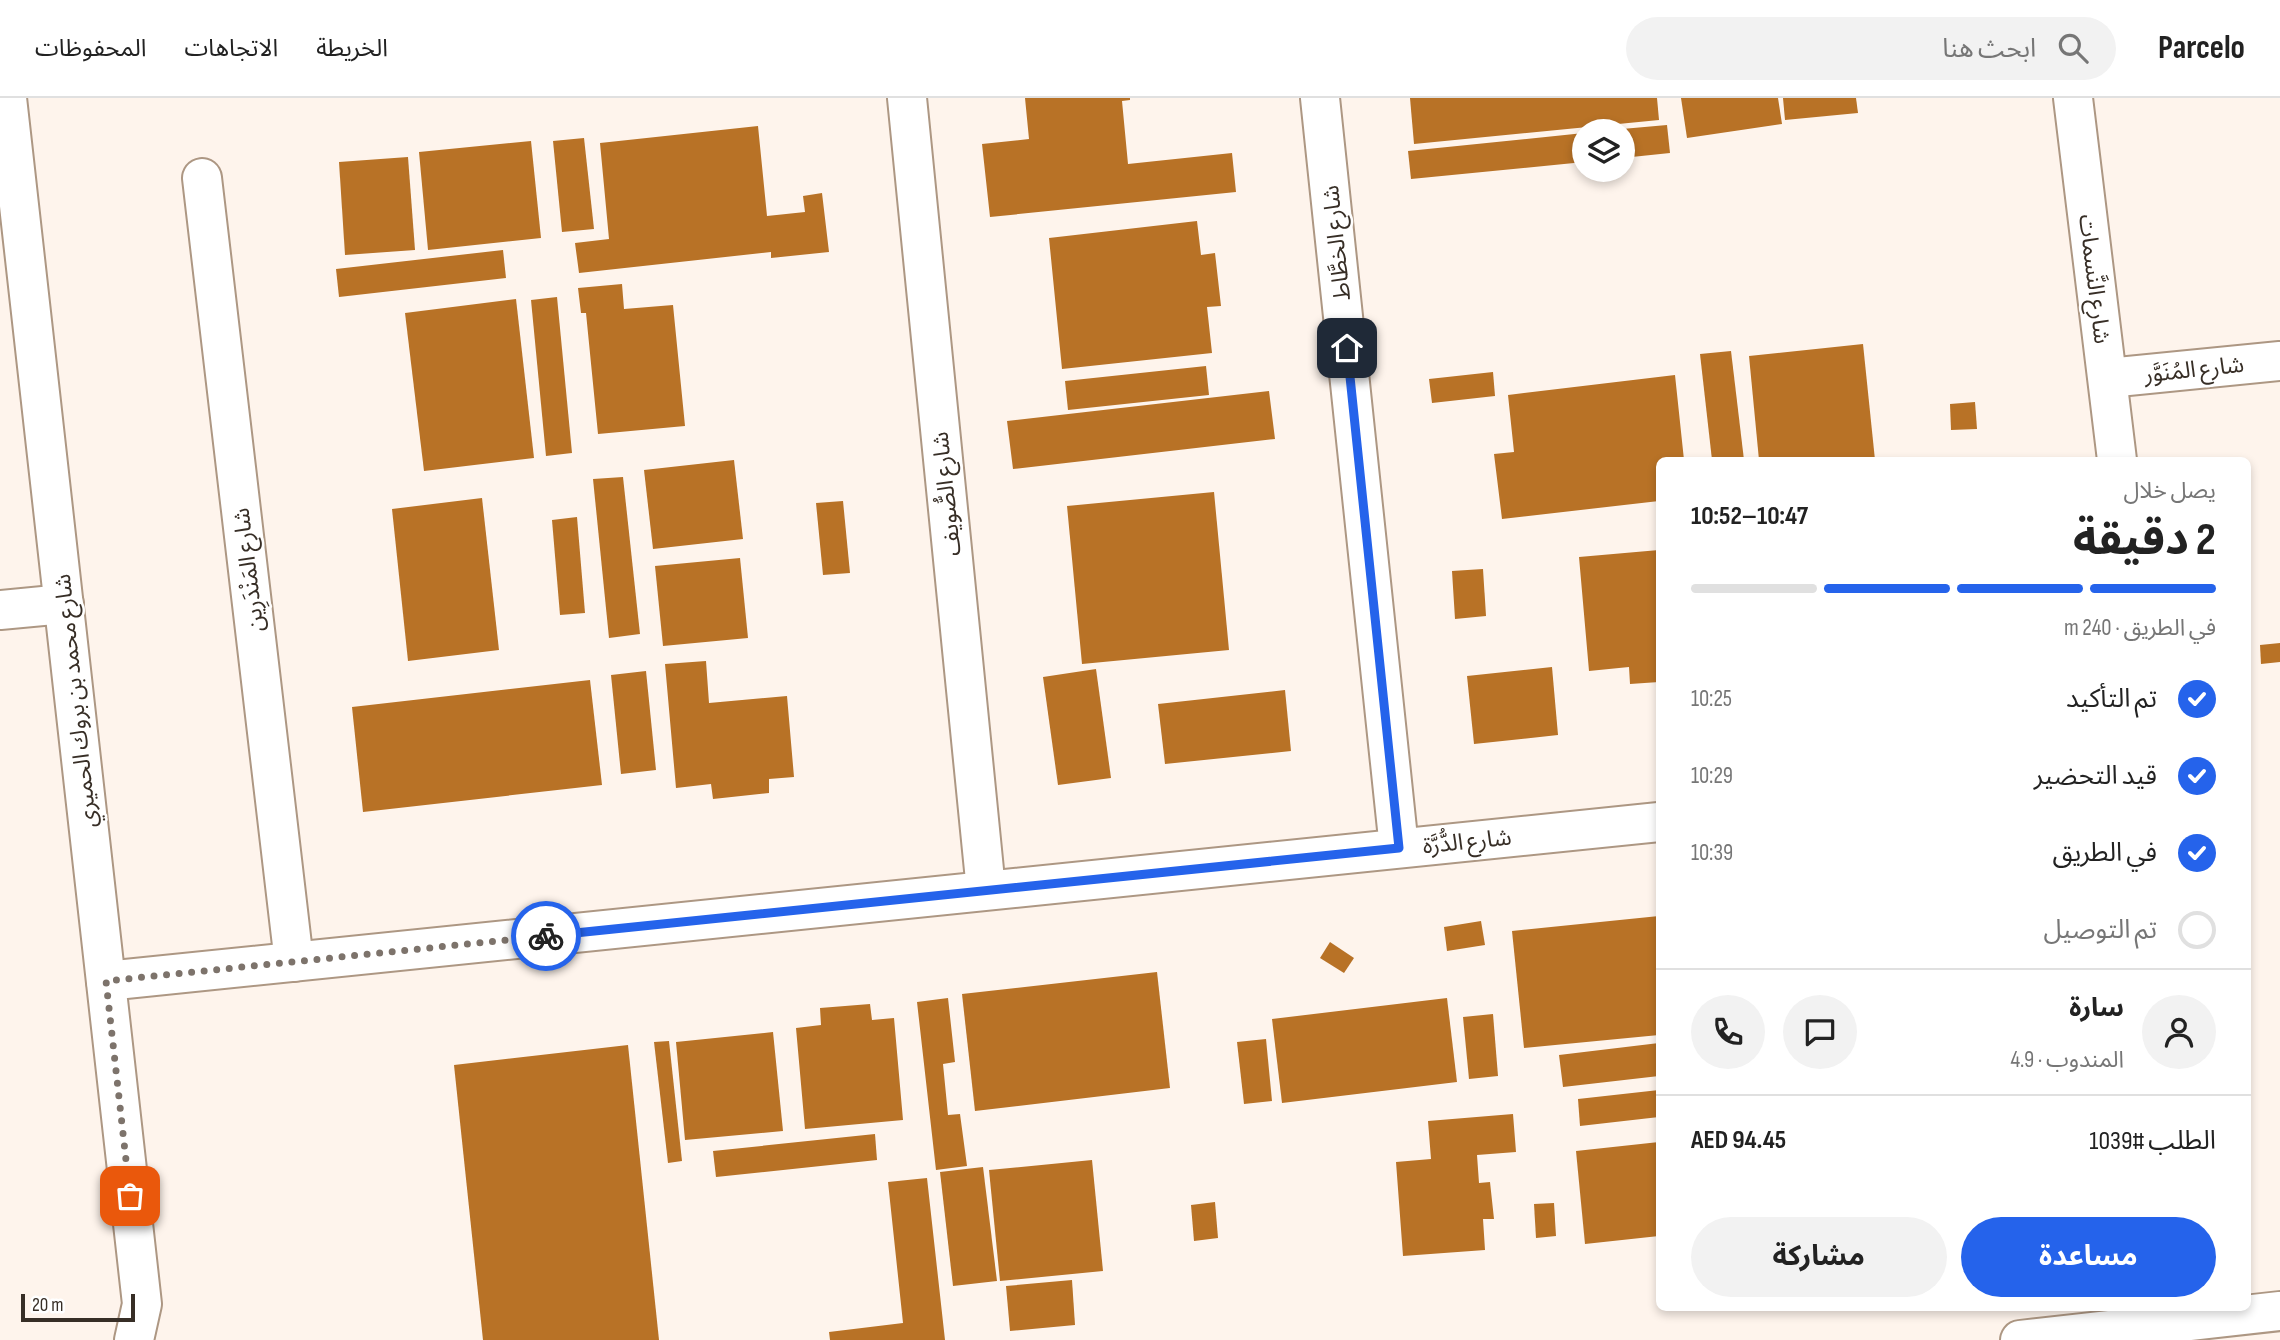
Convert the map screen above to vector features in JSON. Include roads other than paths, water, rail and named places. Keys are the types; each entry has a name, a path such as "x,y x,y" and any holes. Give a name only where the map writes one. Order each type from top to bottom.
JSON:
{"street":[{"name":"شارع محمد بن بروك الحميري","path":"7,98 106,981 138,1322 161,1340"},
{"name":"شارع الصُّويف","path":"906,98 986,890"},
{"name":"شارع الخطَّاط","path":"1320,98 1399,848"},
{"name":"شارع النَّسمات","path":"2073,98 2117,457"},
{"name":"شارع المَنْدَرِين","path":"202,178 294,961"},
{"name":"شارع المُنَوَّر","path":"2108,378 2280,360"},
{"path":"0,610 64,604"},
{"name":"شارع الدُّرَّة","path":"106,981 1656,822"},
{"path":"2021,1340 2208,1322 2280,1311"}]}
